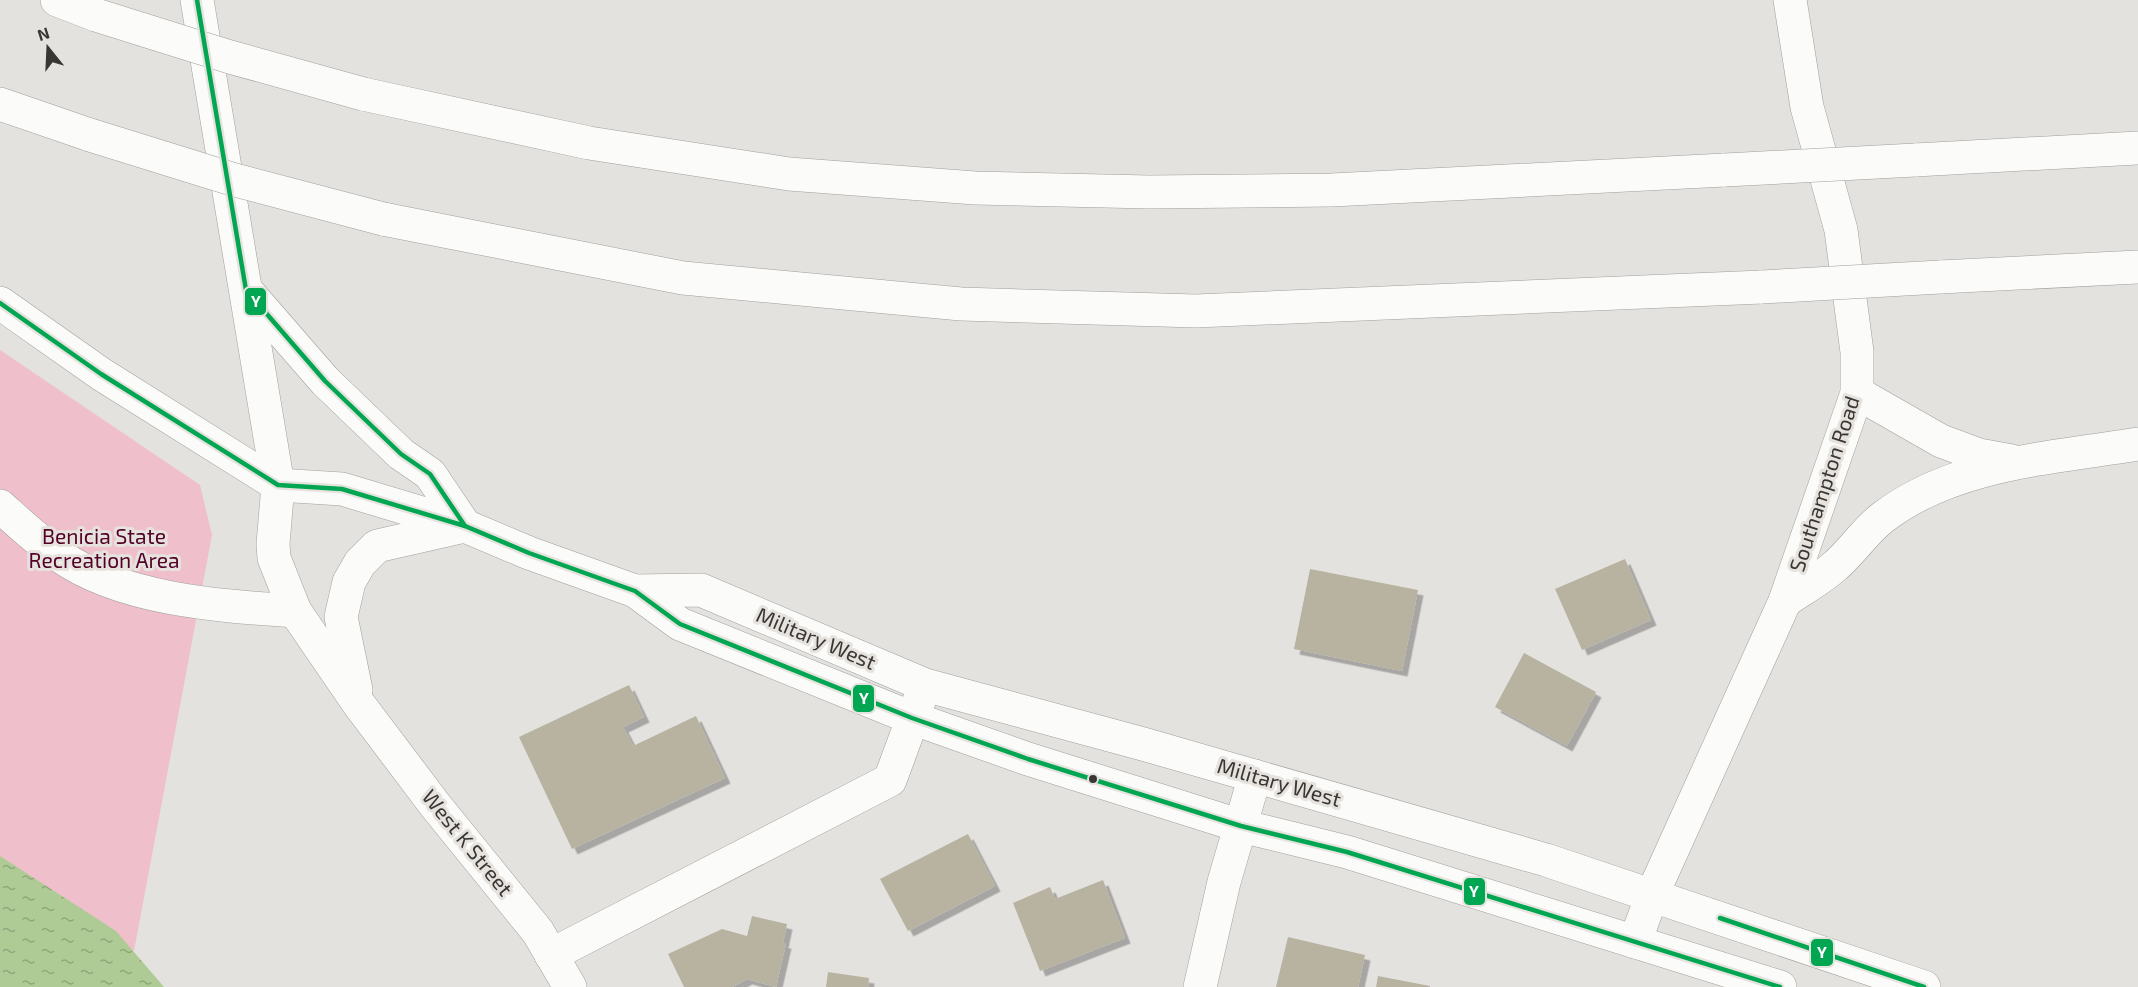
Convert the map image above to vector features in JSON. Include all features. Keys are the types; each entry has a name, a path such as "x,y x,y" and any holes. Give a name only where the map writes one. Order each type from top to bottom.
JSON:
{"main road":[{"path":"57,0 85,7 230,57 363,94 589,143 789,174 975,188 1149,192 1364,190 2138,148"},
{"name":"West K Street","path":"196,0 278,485 274,558 295,611 358,703 537,932 570,987"},
{"name":"Southampton Road","path":"1635,942 1652,895 1785,601 1857,393 1857,352 1841,230 1807,107 1790,0"},
{"path":"0,104 90,135 235,180 383,219 683,278 961,304 1196,311 1762,287 2138,267"},
{"path":"246,290 334,389 400,454 430,474 465,526"},
{"path":"0,303 101,374 278,485"},
{"path":"1857,393 1941,441 1979,455 2023,462"},
{"path":"1785,601 1834,567 1881,519 1924,491 1973,474 2023,462 2138,444"},
{"name":"Military West","path":"278,485 342,489 465,526 529,553 635,591 680,624 912,718 1028,759 1241,826 1347,852 1780,987"},
{"path":"0,506 61,557 108,581 166,597 230,606 295,611"},
{"name":"West K Street","path":"358,703 341,617 350,582 360,563 377,546 465,526"},
{"name":"Military West","path":"635,591 701,590 925,685 1143,744 1546,860 1924,987"},
{"path":"551,955 890,780 925,685"},
{"path":"1200,987 1224,882 1255,776"}],"green space":[{"name":"Benicia State Recreation Area","path":"0,350 200,485 212,535 134,951 0,857"}],"water":[{"path":"0,856 116,931 164,987 0,987"}],"building":[{"path":"1625,559 1651,620 1582,650 1555,589"},
{"path":"1310,569 1418,590 1402,671 1294,649"},
{"path":"1524,653 1596,692 1567,746 1495,707"},
{"path":"629,685 644,717 623,727 633,746 696,716 725,778 572,849 519,737"},
{"path":"968,834 995,886 908,931 880,879"},
{"path":"1103,880 1125,938 1040,971 1013,903 1050,887 1055,899"},
{"path":"752,916 787,924 783,943 786,943 776,987 747,979 732,987 684,987 668,954 722,929 747,936"},
{"path":"1288,937 1365,955 1358,987 1276,987"},
{"path":"828,972 869,978 868,987 826,987"},
{"path":"1378,976 1430,986 1430,987 1376,987"}],"transit line":[{"name":"Y","path":"197,0 246,290 325,381 401,454 430,474 465,526"},
{"name":"Y","path":"0,303 101,374 278,485 342,489 465,526 529,553 635,591 680,624 912,718 1028,759 1241,826 1347,852 1780,987"},
{"name":"Y","path":"1720,918 1924,987"}]}
